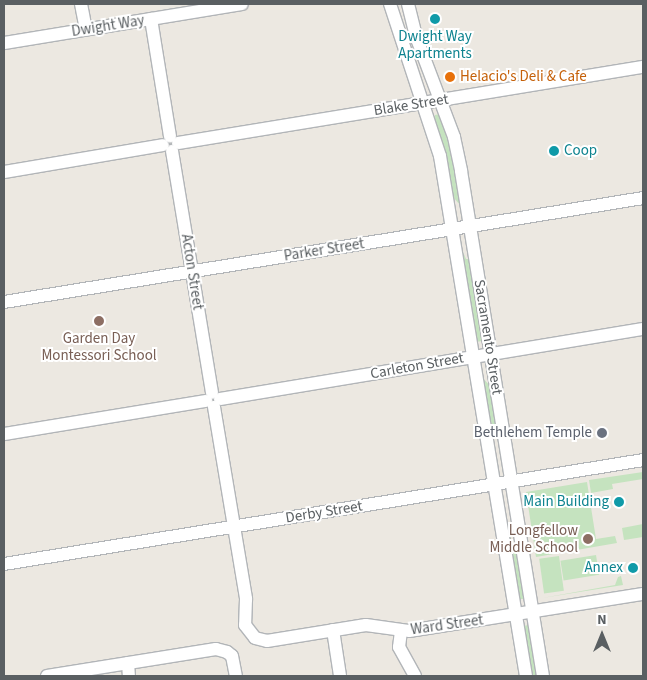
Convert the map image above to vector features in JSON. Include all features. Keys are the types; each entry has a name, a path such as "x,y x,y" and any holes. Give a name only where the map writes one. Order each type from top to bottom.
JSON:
{"street":[{"path":"82,4 86,29"},
{"name":"Dwight Way","path":"4,43 151,19 169,10 242,4"},
{"name":"Sacramento Street","path":"390,4 440,156 526,676"},
{"name":"Sacramento Street","path":"408,4 417,39 454,137 544,676"},
{"name":"Acton Street","path":"151,19 246,599 245,625 251,635"},
{"name":"Blake Street","path":"4,172 643,67"},
{"name":"Parker Street","path":"4,302 643,198"},
{"name":"Carleton Street","path":"4,434 643,330"},
{"name":"Derby Street","path":"4,564 643,460"},
{"name":"Ward Street","path":"251,635 267,641 366,625 401,631 643,594"},
{"path":"333,630 340,676"},
{"path":"401,631 399,647 414,676"},
{"path":"47,676 128,670 216,649 228,652 236,676"}],"green space":[{"path":"440,114 452,157 461,206 452,196 435,120 435,115"},
{"path":"463,252 466,259 470,259 482,341 476,342"},
{"path":"481,376 491,387 497,427 494,429 488,414"},
{"path":"643,472 643,479 612,484 613,489 591,493 589,480"},
{"path":"587,482 596,539 615,536 617,543 536,557 526,492"},
{"path":"643,524 643,537 624,540 622,528"},
{"path":"507,536 510,536 518,556 524,599 518,599"},
{"path":"596,555 599,575 564,580 560,561"},
{"path":"559,556 564,591 544,593 539,559"},
{"path":"621,576 623,585 542,598 615,585 618,577"},
{"path":"529,625 538,676 530,676 523,626"}],"place":[{"name":"Dwight Way Apartments","path":"435,19"},
{"name":"Helacio's Deli & Cafe","path":"450,77"},
{"name":"Coop","path":"554,151"},
{"name":"Garden Day Montessori School","path":"99,321"},
{"name":"Bethlehem Temple","path":"602,433"},
{"name":"Main Building","path":"619,502"},
{"name":"Longfellow Middle School","path":"588,539"},
{"name":"Annex","path":"633,568"}]}
